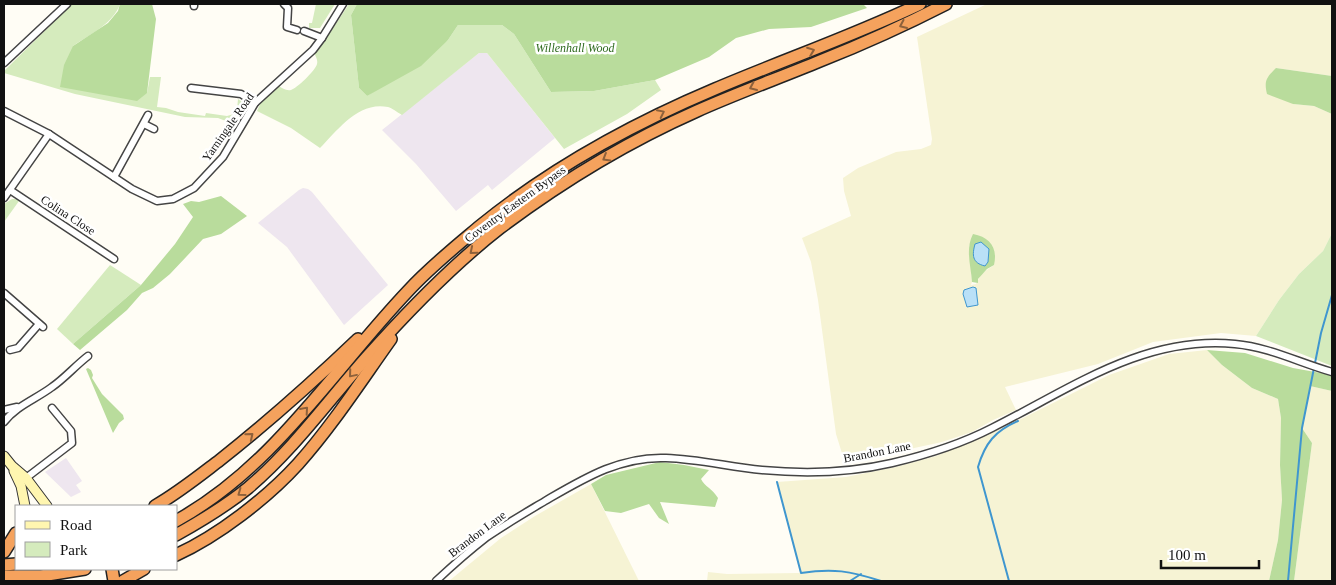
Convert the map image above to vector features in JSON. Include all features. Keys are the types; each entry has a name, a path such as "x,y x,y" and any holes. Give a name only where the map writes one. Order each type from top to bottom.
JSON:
{"highway":[{"name":"Coventry Eastern Bypass","path":"178,520 221,493 255,464 300,416 408,291 441,259 482,224 539,183 602,145 660,114 715,89 883,22 920,4"},
{"name":"Coventry Eastern Bypass","path":"178,534 248,488 291,446 379,344 438,281 500,228 557,188 631,143 696,111 865,42 946,4"},
{"path":"156,505 200,475 278,413 408,291"},
{"path":"178,553 208,538 239,516 274,488 298,464 324,432 420,300"},
{"path":"4,551 11,536"},
{"path":"4,576 41,576 79,570"},
{"path":"123,581 142,570"}],"main road":[{"path":"4,456 26,478 46,505"},
{"path":"12,466 21,486 25,505"}],"street":[{"path":"4,64 67,4"},
{"path":"284,4 288,8 287,27 322,38"},
{"name":"Yarningale Road","path":"4,111 49,134 132,189 157,201 165,201 180,196 194,188 205,178 223,157 255,103 308,54 322,38 343,4"},
{"path":"191,88 241,94 255,103"},
{"path":"114,177 148,115"},
{"path":"144,124 154,129"},
{"path":"4,198 49,134"},
{"name":"Colina Close","path":"10,190 114,259"},
{"path":"4,293 41,326 18,348 10,350"},
{"name":"Brandon Lane","path":"436,581 469,551 521,516 604,468 624,462 663,457 760,470 799,472 830,472 891,463 932,452 990,429 1101,370 1149,352 1179,345 1207,342 1249,345 1332,372"},
{"path":"4,422 9,415 21,406 54,386 88,356"},
{"path":"4,410 21,406"},
{"path":"26,478 72,443 71,431 52,408"},
{"path":"59,415 65,410"}],"shaded area":[{"path":"987,4 1332,4 1332,76 1276,68 1293,104 1314,106 1332,114 1332,233 1323,251 1299,274 1279,300 1256,336 1221,333 1153,342 1098,364 1005,387 1016,410 972,432 942,442 845,463 836,434 811,262 802,238 851,216 844,191 843,178 858,168 896,152 921,149 931,145 932,139 917,37","holes":["969,245 994,265 981,274 976,284 971,285"]},
{"path":"479,53 487,53 555,138 492,190 488,185 456,211 416,164 382,130"},
{"path":"303,188 312,192 388,285 344,325 287,247 258,223"},
{"path":"1207,350 1222,365 1252,388 1278,399 1281,418 1280,465 1282,500 1278,540 1269,581 707,581 708,572 727,574 800,573 777,482 846,477 896,467 936,456 1007,426 1109,375 1169,354"},
{"path":"1310,386 1332,391 1332,581 1294,581 1312,443 1302,428"},
{"path":"66,458 82,481 76,485 81,492 71,497 45,472"},
{"path":"591,484 639,581 449,581 501,538"}],"green space":[{"path":"72,4 120,4 107,23 73,46 147,93 150,77 161,77 157,107 205,116 206,113 227,116 234,114 237,110 238,99 245,104 236,125 218,118 185,117 75,94 4,73"},
{"path":"120,4 152,4 156,19 147,93 137,101 60,87 64,65 73,46 108,23 118,11"},
{"path":"316,4 335,4 320,28 309,28 309,23 312,23"},
{"path":"349,4 357,4 351,15 359,88 367,96 448,40 458,25 502,25 514,34 551,92 594,91 655,80 661,90 627,114 564,149 487,53 479,53 402,115 388,107 377,106 367,108 349,118 320,148 291,128 257,111 261,102 279,86 286,90 294,89 316,67 317,58 314,53"},
{"name":"Willenhall Wood","path":"357,4 863,4 867,8 811,27 769,29 736,38 709,57 655,80 594,91 551,92 514,34 502,25 458,25 448,40 421,66 367,96 359,88 351,15"},
{"path":"1276,68 1332,76 1332,114 1314,106 1293,104 1267,94 1267,80"},
{"path":"221,196 247,216 221,234 203,239 170,274 153,288 142,293 127,310 80,350 73,344 141,285 175,244 193,217 183,204"},
{"path":"12,199 19,201 4,222 4,204"},
{"path":"1332,233 1332,366 1256,336 1279,300 1299,274 1323,251"},
{"path":"973,234 979,235 988,241 995,253 994,265 987,269 978,279 978,283 972,282 969,258 969,246"},
{"path":"110,265 141,285 73,344 57,329"},
{"path":"1207,350 1245,353 1293,368 1332,375 1332,391 1310,386 1302,428 1312,443 1294,581 1269,581 1278,540 1282,500 1280,465 1281,418 1278,399 1252,388 1222,365"},
{"path":"86,369 91,370 92,378 102,394 123,415 124,419 113,433"},
{"path":"660,462 709,470 701,479 718,498 715,507 660,502 669,524 659,518 649,504 621,513 605,511 591,484 606,475"}],"water":[{"path":"981,242 989,249 988,262 985,266 975,261 973,255 975,244"},
{"path":"976,288 978,305 967,307 963,294 964,290"}],"waterway":[{"path":"1288,581 1302,428 1321,333 1332,295"},
{"path":"1009,581 978,467 984,451 992,439 1003,429 1018,421"},
{"path":"777,482 801,573 841,571 881,581"},
{"path":"850,581 861,574"}]}
